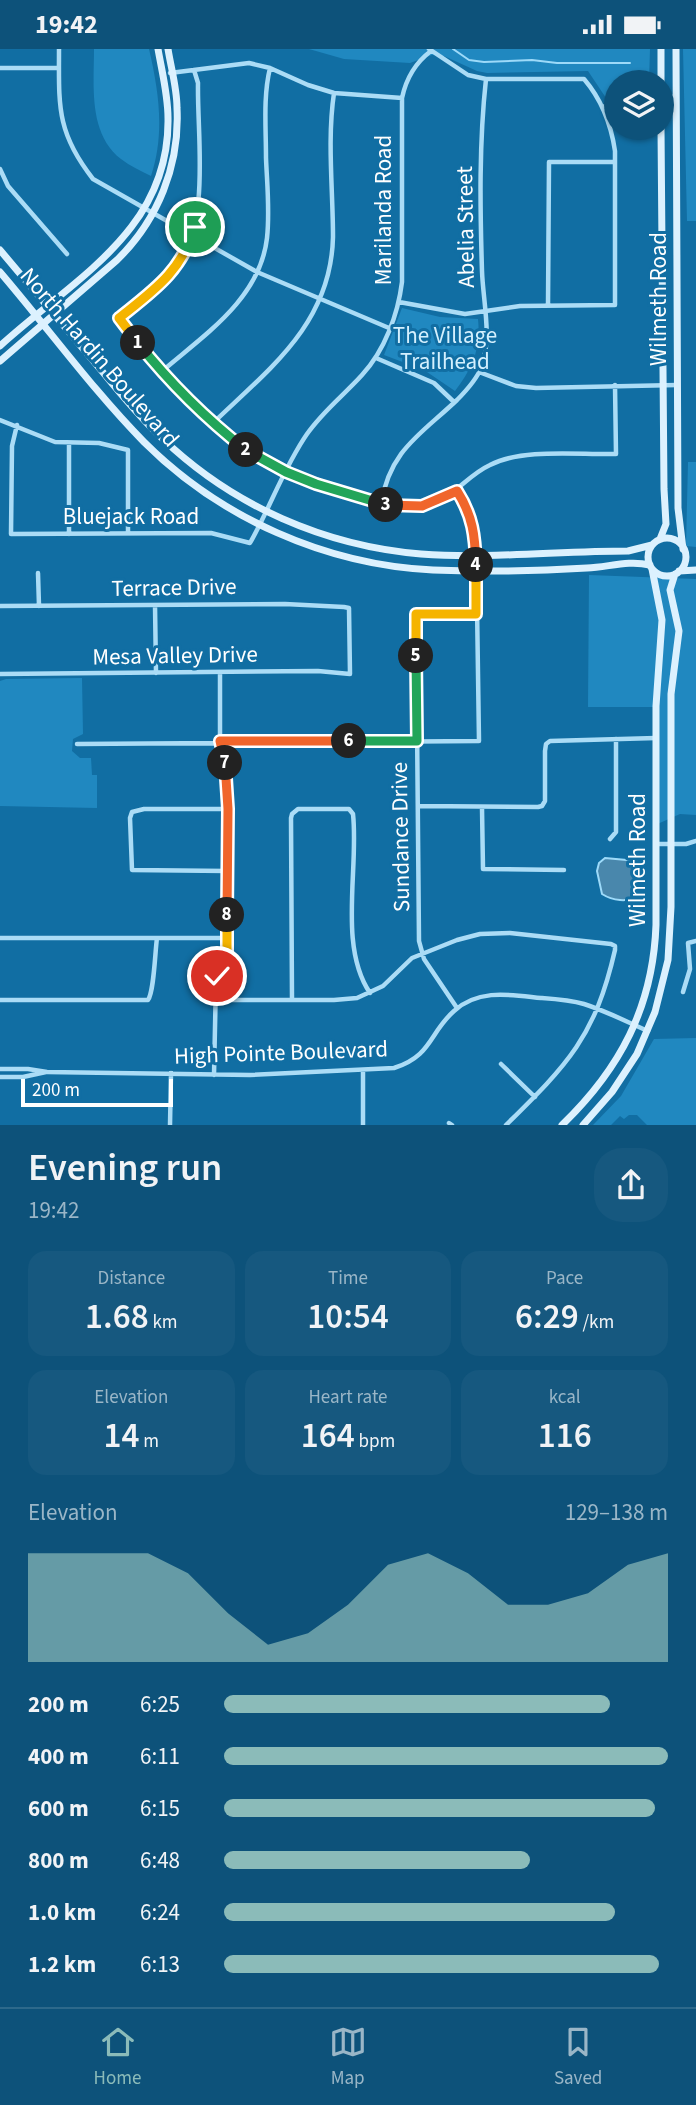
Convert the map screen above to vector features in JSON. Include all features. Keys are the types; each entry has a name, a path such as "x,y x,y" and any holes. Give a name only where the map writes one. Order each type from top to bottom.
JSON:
{"main road":[{"path":"0,346 112,251 132,229 144,209 162,168 167,140 168,108 158,49"},
{"path":"0,361 125,253 153,215 168,179 176,145 177,106 168,49"},
{"path":"661,49 661,70"},
{"name":"Wilmeth Road","path":"676,49 678,508 684,551"},
{"name":"Wilmeth Road","path":"660,539 666,524 662,140"},
{"name":"North Hardin Boulevard","path":"0,250 136,412 167,444 213,480 267,512 317,532 363,545 422,554 628,551 652,545"},
{"name":"North Hardin Boulevard","path":"0,272 146,444 199,488 260,525 313,547 363,561 417,569 567,569 633,562 651,567"},
{"path":"694,555 684,551 674,540 660,539 652,545 648,556 651,567 663,575 696,570"},
{"path":"677,572 685,562 684,551"},
{"path":"567,552 567,569"},
{"name":"Wilmeth Road","path":"562,1125 606,1076 635,1025 647,989 655,950 656,696 662,619 651,567"},
{"name":"Wilmeth Road","path":"583,1125 622,1079 648,1031 663,987 670,951 671,694 679,631 670,590 677,572"}],"street":[{"path":"59,49 61,121 78,160 93,179 257,272 389,328"},
{"path":"399,302 465,314 520,306 615,305 615,162 612,131 603,107 584,79 486,79 468,75 430,50"},
{"name":"Marilanda Road","path":"250,543 306,435 376,358 399,302 401,98 415,66 430,50"},
{"path":"163,74 235,64 270,68 307,85 334,93 401,98"},
{"path":"0,68 59,68"},
{"path":"161,372 228,315 246,293 257,272 267,239 265,95 270,68"},
{"path":"194,70 198,83 198,191 197,219 192,237 176,267 163,283 119,318 161,372 212,424 254,456 316,484 381,504 422,506 457,491 482,469 509,458 616,454 615,385"},
{"name":"Abelia Street","path":"381,504 387,476 394,463 408,445 466,391 479,372 485,348 481,138 486,79"},
{"path":"212,424 291,348 319,300 329,273 332,255 334,93"},
{"path":"548,305 549,162 615,162"},
{"path":"0,169 2,179 67,254"},
{"path":"376,358 434,383 454,402"},
{"path":"479,372 516,386 678,385"},
{"path":"0,420 18,425 43,438 69,443 99,443 128,450 128,533"},
{"name":"Bluejack Road","path":"18,425 12,446 11,534 211,534 250,543"},
{"path":"68,534 69,443"},
{"path":"77,744 479,741 476,554 473,524 457,491"},
{"path":"38,573 39,606"},
{"name":"Terrace Drive","path":"0,606 285,604 349,608 350,674"},
{"path":"155,605 156,673"},
{"name":"Sundance Drive","path":"457,1008 422,953 419,933 416,614 476,614"},
{"name":"Mesa Valley Drive","path":"0,674 318,671 350,674"},
{"path":"214,1075 216,980 227,952 228,809 227,770 220,741 220,673"},
{"path":"418,806 542,806 545,801 546,744 550,741 656,738"},
{"path":"610,839 616,832 615,739"},
{"path":"482,808 483,869 564,870"},
{"path":"228,809 144,809 132,812 130,818 132,870 228,871"},
{"path":"292,1000 292,814 298,809 351,811 355,953 361,976 370,993"},
{"path":"656,844 696,841"},
{"path":"215,1000 346,999 370,993 383,986 407,961 422,953 480,934 510,933 615,946 598,1009 575,1052 506,1125"},
{"path":"0,938 227,938"},
{"path":"0,1000 148,1000 152,993 153,963 158,938"},
{"path":"683,992 690,969 688,943 696,941"},
{"path":"457,1008 475,999 497,994 570,1001 598,1009 648,1031"},
{"name":"High Pointe Boulevard","path":"0,1069 214,1075 394,1068 414,1060 426,1049 457,1008"},
{"path":"501,1064 535,1097"},
{"path":"363,1071 363,1125"},
{"name":"High Pointe Boulevard","path":"0,1077 23,1077 47,1072"},
{"path":"170,1125 171,1073"}],"green space":[{"path":"94,49 149,49 159,113 158,144 151,176 121,159 103,136 95,108"},
{"path":"309,49 650,49 649,70 604,70 604,95 588,71 487,73 444,56 432,55 410,63 344,59"},
{"path":"683,49 696,49 696,221 687,221"},
{"name":"The Village Trailhead","path":"402,308 440,317 478,319 477,349 467,374 455,391 424,370 384,355"},
{"path":"688,462 696,462 696,547 686,546"},
{"path":"589,575 696,579 696,815 680,814 653,826 653,707 588,707"},
{"path":"82,678 83,734 73,739 72,751 80,758 91,758 92,775 97,775 97,808 0,806 0,681"},
{"path":"696,1038 696,1125 647,1125 637,1115 629,1115 624,1119 620,1116 611,1125 593,1125 621,1096 654,1039"}],"shaded area":[{"path":"605,858 637,861 641,874 638,897 620,900 602,894 597,871 599,863"}],"waterway":[{"path":"453,49 469,60 484,62 532,60 557,63 630,63"}],"route":[{"path":"195,227 185,252 163,283 119,318 161,372 212,424 254,456 286,472 381,504 422,506 457,491 468,509 476,538 476,614 416,614 417,741 220,741 227,770 227,952 217,976"}]}
